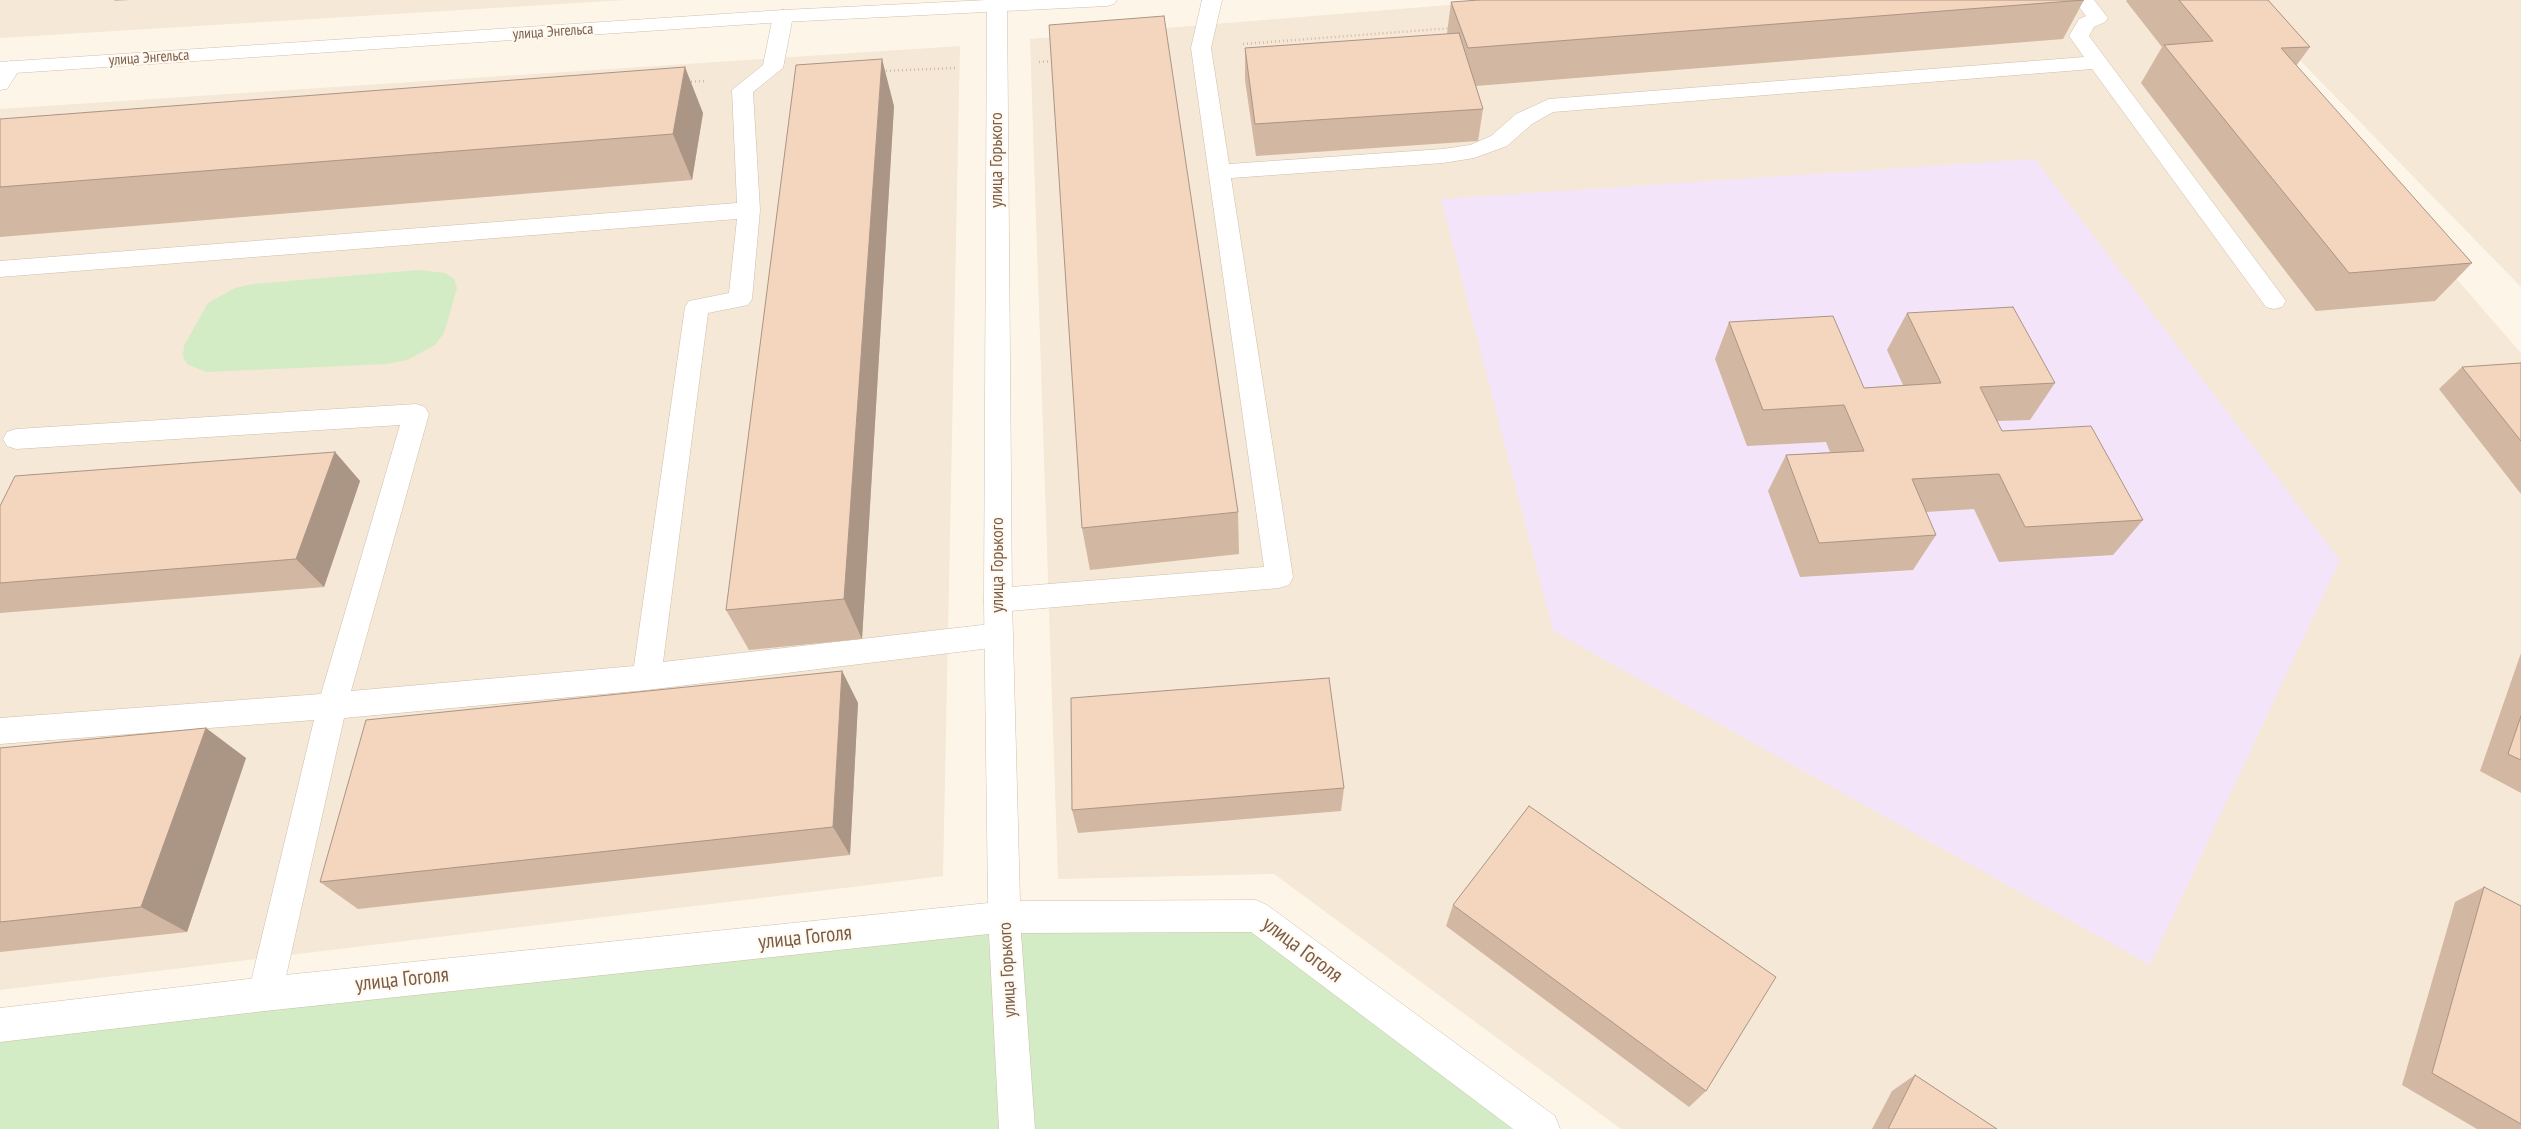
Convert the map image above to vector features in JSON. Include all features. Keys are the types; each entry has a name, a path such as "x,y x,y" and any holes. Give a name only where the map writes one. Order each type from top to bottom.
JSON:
{"street":[{"name":"улица Энгельса","path":"4,73 783,16 997,2 1107,0"},
{"path":"998,600 1280,576 1201,48 1212,0"},
{"path":"2084,0 2098,18 2086,23 2079,36 2274,301"},
{"name":"улица Горького","path":"997,2 998,600 1004,917 1017,1129"},
{"path":"647,677 697,307 740,299 749,210 742,90 773,68 783,16"},
{"path":"1220,172 1444,156 1474,151 1499,141 1524,119 1549,106 2098,62"},
{"path":"0,269 749,210"},
{"path":"16,440 416,414 332,706 265,994"},
{"path":"0,731 332,706 647,677 999,635"},
{"name":"улица Гоголя","path":"0,1025 265,994 1004,917 1256,916 1542,1129"}],"path":[{"path":"1201,48 1457,27"},
{"path":"878,72 1056,61"},
{"path":"686,82 759,77"}],"shaded area":[{"path":"0,0 626,0 0,38"},
{"path":"1510,0 2214,0 2521,353 2521,1129 1621,1129 1274,874 1058,879 1030,39"},
{"path":"2241,0 2521,0 2521,287"},
{"path":"960,46 943,876 0,990 0,109"},
{"path":"2035,159 2340,560 2150,965 1553,631 1441,199"}],"green space":[{"path":"419,270 445,273 454,279 457,288 444,333 435,345 407,360 386,364 206,372 187,364 183,356 184,346 208,303 235,288 253,284"},
{"path":"1256,916 1542,1129 0,1129 0,1025 1004,917"}],"building":[{"path":"1479,0 2084,0 1468,48 1451,2"},
{"path":"2179,0 2268,0 2310,47 2281,48 2472,263 2349,273 2164,45 2213,41"},
{"path":"1164,16 1238,512 1082,528 1049,25"},
{"path":"1459,33 1483,109 1255,124 1245,48"},
{"path":"882,59 844,599 726,610 796,65"},
{"path":"685,67 673,134 0,187 0,119"},
{"path":"2013,307 2055,383 1980,387 2002,431 2091,426 2143,520 2025,527 1999,474 1912,479 1936,535 1819,543 1786,455 1864,451 1844,405 1763,410 1729,322 1833,316 1864,388 1941,383 1907,313"},
{"path":"2521,363 2521,441 2462,367"},
{"path":"335,452 296,559 0,583 0,506 15,476"},
{"path":"842,671 833,827 320,882 366,720"},
{"path":"1329,678 1344,788 1072,810 1071,698"},
{"path":"2521,716 2521,760 2508,754"},
{"path":"206,728 141,907 0,922 0,748"},
{"path":"1529,806 1776,977 1706,1091 1453,905"},
{"path":"2484,887 2521,906 2521,1124 2432,1073"},
{"path":"1915,1075 1997,1129 1888,1129"}]}
